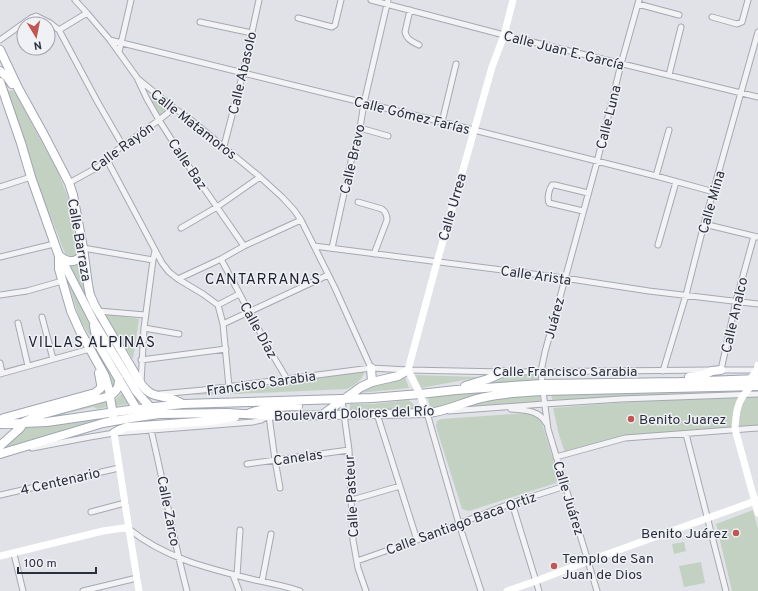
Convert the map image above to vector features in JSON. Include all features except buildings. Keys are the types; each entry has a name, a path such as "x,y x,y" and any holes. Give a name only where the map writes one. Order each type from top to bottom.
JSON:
{"main road":[{"name":"Calle Barraza","path":"0,50 16,87 44,135 69,183 73,195 83,248 90,295 141,384 147,392 151,394"},
{"path":"0,71 16,87"},
{"path":"0,82 59,256 94,322 136,391 150,407 159,414"},
{"path":"4,93 8,88 16,87"},
{"path":"59,256 66,261 74,261 80,256 83,248"},
{"path":"59,256 59,269 71,311 80,331 105,376 113,412 114,434"},
{"path":"90,295 96,336 101,350 149,428"},
{"path":"0,420 99,391 101,384 96,360"},
{"path":"371,368 372,382"},
{"path":"114,434 116,431 123,428 149,428 211,421 248,414 271,407 327,404 338,400 372,382 398,376 408,370"},
{"path":"680,382 686,378 721,370"},
{"path":"456,390 504,372"},
{"path":"0,446 20,428 24,422 40,415 110,396 118,388 119,379"},
{"name":"Boulevard Dolores del Río","path":"0,454 114,421 159,414 204,413 269,416 427,413 436,412 468,401 494,395 542,388 754,379"},
{"name":"Boulevard Dolores del Río","path":"0,424 47,422 150,407 184,404 338,400 456,390 754,379"},
{"path":"151,394 169,398 184,404"},
{"path":"322,414 338,400"}],"street":[{"name":"Calle Matamoros","path":"75,0 110,40 138,79 224,146 282,197 294,210 314,246"},
{"path":"119,52 131,0"},
{"name":"Calle Abasolo","path":"224,146 259,0"},
{"path":"298,18 332,27 335,25 341,0"},
{"name":"Calle Juan E. García","path":"371,0 387,2 410,10 504,35 758,97"},
{"name":"Calle Urrea","path":"408,370 492,67 504,35 513,0"},
{"path":"712,17 738,24 742,22 748,0"},
{"name":"Calle Bravo","path":"332,248 387,2"},
{"path":"639,2 679,14"},
{"name":"Calle Luna","path":"583,211 597,162 621,64 639,2"},
{"path":"410,10 405,32 406,36 419,45"},
{"path":"59,30 87,13"},
{"path":"0,40 34,16 50,23 59,30 97,101 124,146"},
{"path":"200,22 252,34"},
{"path":"669,75 681,27"},
{"name":"Calle Mina","path":"664,371 758,32"},
{"name":"Calle Gómez Farías","path":"110,40 442,122 714,192"},
{"path":"442,122 456,64"},
{"name":"Calle Baz","path":"138,79 159,120 187,164 244,246"},
{"name":"Calle Rayón","path":"69,183 98,167 174,108"},
{"path":"360,128 388,136"},
{"path":"656,176 669,130"},
{"path":"107,160 162,263 169,272 178,279 218,305 223,324 230,387"},
{"path":"0,187 31,177"},
{"path":"181,228 260,177"},
{"path":"658,245 676,182"},
{"path":"583,211 548,203 550,188 551,186 555,185 588,193"},
{"path":"358,202 382,209 387,215 387,220 374,254"},
{"name":"Juárez","path":"544,404 541,371 564,278 583,211"},
{"path":"178,279 300,220"},
{"path":"704,224 756,237"},
{"name":"Calle Analco","path":"721,370 736,301 756,237"},
{"path":"0,257 54,244"},
{"path":"314,246 335,288 371,368"},
{"name":"Calle Arista","path":"314,246 564,278 649,291 758,304"},
{"path":"83,248 153,260"},
{"path":"141,384 141,360 145,315 155,251"},
{"name":"Calle Díaz","path":"221,259 269,349 287,379"},
{"path":"223,324 328,275"},
{"path":"0,295 27,291 62,281"},
{"path":"218,305 239,294"},
{"path":"98,311 145,315"},
{"path":"42,317 53,359"},
{"path":"18,323 28,366"},
{"path":"144,328 179,334"},
{"path":"0,363 1,373 90,349"},
{"path":"141,360 226,349"},
{"name":"Calle Francisco Sarabia","path":"371,368 504,372 721,370 754,379"},
{"name":"Francisco Sarabia","path":"151,394 230,387 371,368"},
{"path":"408,370 420,394 427,413 458,524 480,591"},
{"path":"754,379 758,394"},
{"path":"436,412 621,399 754,379"},
{"path":"754,379 740,400 736,415 736,429 756,500 758,513"},
{"name":"Calle Pasteur","path":"338,400 344,414 350,450 353,540 361,578 366,591"},
{"name":"Calle Juárez","path":"544,404 548,429 597,591"},
{"path":"500,408 535,413 543,418 548,429"},
{"path":"377,414 417,540"},
{"path":"149,428 253,422 269,416 280,488"},
{"name":"Calle Zarco","path":"149,428 161,472 187,591"},
{"path":"556,457 625,438 758,428"},
{"path":"10,452 114,434 140,591"},
{"path":"686,434 726,591"},
{"name":"Canelas","path":"247,464 350,450"},
{"name":"4 Centenario","path":"0,495 119,468"},
{"path":"352,500 400,486"},
{"name":"Calle Santiago Baca Ortiz","path":"357,561 565,486"},
{"path":"507,591 756,500"},
{"path":"91,512 125,503"},
{"path":"512,504 539,591"},
{"path":"0,556 14,554 103,531 123,528 129,529 146,541 179,558 235,575 300,591"},
{"path":"239,591 235,575 240,530"},
{"path":"262,581 271,534"},
{"path":"14,554 23,591"},
{"path":"83,591 137,578"}],"green space":[{"path":"12,90 16,94 58,172 68,197 77,254 73,258 67,257 65,254 44,201 8,96 8,91"},
{"path":"144,92 171,109 158,117"},
{"path":"79,261 86,296 80,289 68,265 75,266"},
{"path":"64,271 116,378 114,390 109,374 90,336 80,320"},
{"path":"102,313 139,319 133,359"},
{"path":"365,371 356,384 347,389 186,395 233,391"},
{"path":"538,374 539,382 488,385 503,375"},
{"path":"415,375 480,377 421,388"},
{"path":"405,377 409,388 359,393 371,385"},
{"path":"537,387 438,408 430,408 428,397"},
{"path":"758,388 758,392 552,400 551,394"},
{"path":"123,392 129,404 115,406 114,400"},
{"path":"540,394 540,402 462,408 496,397"},
{"path":"758,395 758,426 626,437 565,453 553,408 655,400"},
{"path":"409,400 417,408 375,411 350,410 350,404 372,404"},
{"path":"106,402 107,407 98,409 93,407 67,413 65,415 43,419"},
{"path":"528,413 536,415 541,420 559,478 556,483 469,511 462,509 437,430 437,421 441,419"},
{"path":"102,417 102,420 5,448 26,427"},
{"path":"753,510 758,529 758,591 732,591 716,524"},
{"path":"684,542 686,551 674,554 672,544"},
{"path":"701,562 705,583 684,587 679,566"}],"place":[{"name":"Benito Juarez","path":"631,419"},
{"name":"Benito Juárez","path":"736,533"},
{"name":"Templo de San Juan de Dios","path":"554,566"}],"district":[{"name":"CANTARRANAS","path":"263,279"},
{"name":"VILLAS ALPINAS","path":"92,342"}]}
